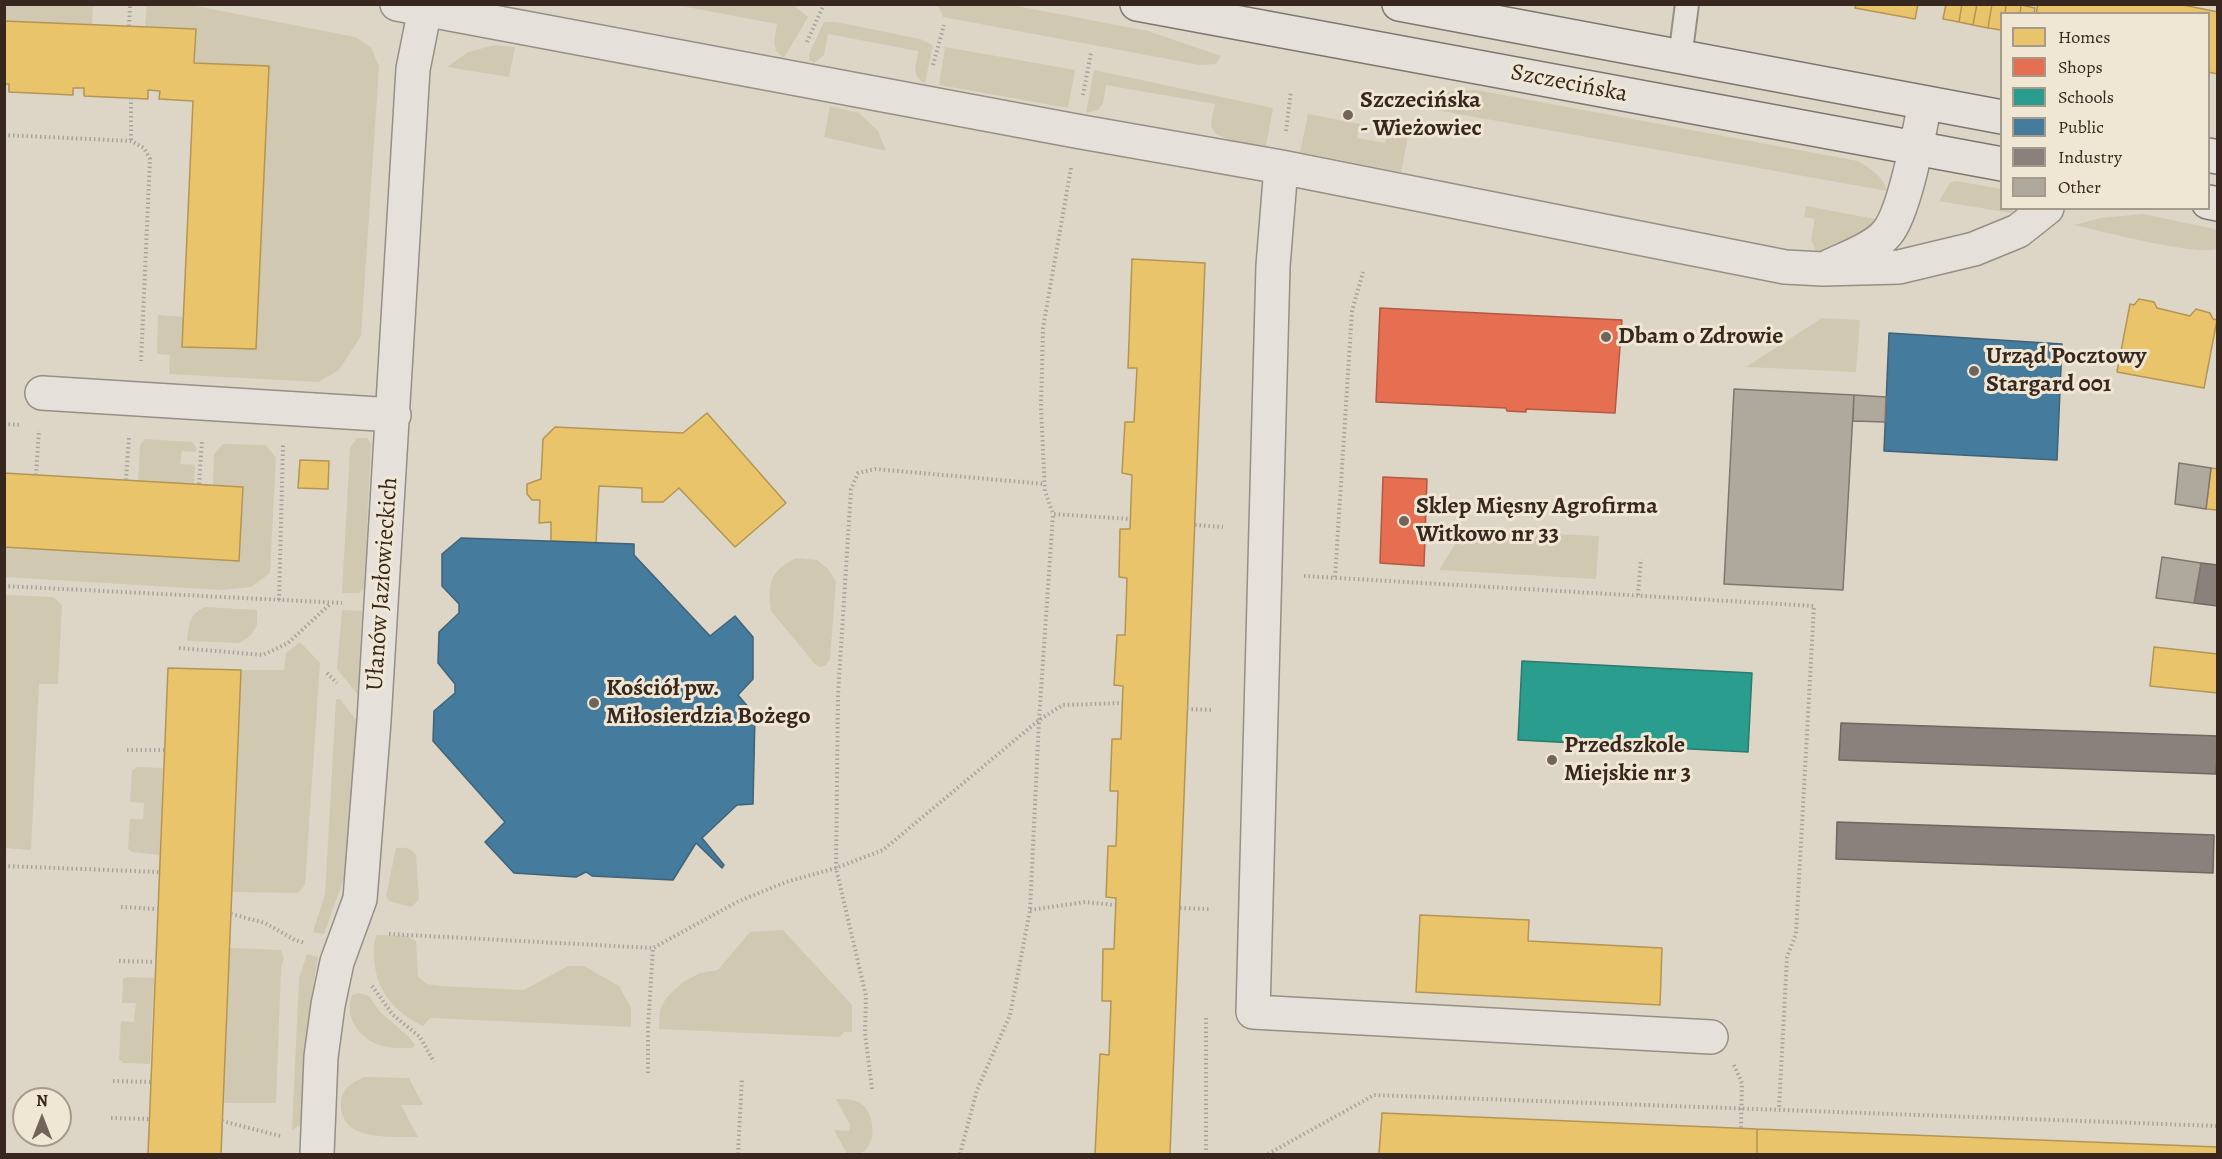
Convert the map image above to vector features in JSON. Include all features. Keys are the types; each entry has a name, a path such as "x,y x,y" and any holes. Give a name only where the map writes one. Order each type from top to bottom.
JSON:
{"street":[{"name":"Szczecińska","path":"1137,4 2000,164"},
{"name":"Szczecińska","path":"1400,4 2000,117"},
{"path":"411,7 1281,167 1785,267 1823,269 1899,267 1974,249 2018,231 2044,210"},
{"name":"Ułanów Jazłowieckich","path":"317,1155 321,1057 328,1005 338,962 360,899 394,416 413,69 411,7"},
{"path":"1823,269 1864,250 1887,233 1899,209 1924,103"},
{"path":"1281,167 1273,266 1253,1012 1711,1036"},
{"path":"42,393 394,416"}],"lane":[{"path":"1680,58 1687,4"}],"path":[{"path":"129,26 130,4"},
{"path":"131,98 131,141"},
{"path":"4,135 131,141 144,148 150,159 142,347"},
{"path":"960,1155 976,1090 1010,1015 1030,910 1039,720 1053,514 1045,490 1041,408 1043,328 1068,188"},
{"path":"1335,577 1352,310 1363,272"},
{"path":"36,475 39,427"},
{"path":"126,480 129,433"},
{"path":"199,484 202,437"},
{"path":"279,600 283,441"},
{"path":"872,1089 865,1033 866,996 836,868 838,695 851,489 858,473 875,469 1045,484"},
{"path":"1053,514 1130,519"},
{"path":"1195,525 1223,527"},
{"path":"1638,595 1641,559"},
{"path":"1265,573 1814,606 1796,934 1787,957 1779,1109"},
{"path":"4,586 382,604"},
{"path":"179,648 263,655 288,643 331,603"},
{"path":"388,934 653,948 737,903 786,882 836,868 883,850 1039,720 1064,705 1122,703"},
{"path":"1187,709 1214,710"},
{"path":"127,750 165,750"},
{"path":"4,866 159,872"},
{"path":"1030,910 1085,903 1115,904"},
{"path":"121,907 158,909"},
{"path":"1180,908 1209,909"},
{"path":"231,914 265,923 295,940 308,944"},
{"path":"648,1073 653,948"},
{"path":"119,961 156,962"},
{"path":"371,982 374,991 393,1015 420,1036 434,1062"},
{"path":"1206,1018 1206,1155"},
{"path":"1711,1036 1730,1056 1742,1083 1741,1128"},
{"path":"738,1155 742,1078"},
{"path":"113,1081 151,1082"},
{"path":"1268,1155 1374,1095 2217,1126"},
{"path":"111,1118 150,1119"},
{"path":"222,1121 285,1137"}],"shaded area":[{"path":"5,4 93,5 92,24 5,21"},
{"path":"147,5 191,5 355,37 371,47 379,67 361,336 339,370 318,382 169,374 170,355 157,354 158,315 184,317 182,347 256,349 269,66 194,63 196,29 145,26"},
{"path":"676,5 793,5 808,17 784,58 776,51 774,43 777,24"},
{"path":"938,5 1011,5 1148,31 1221,56 1216,64 1200,65 943,17"},
{"path":"824,22 836,22 920,39 933,45 925,83 917,77 916,73 918,51 828,34 824,55 814,63 809,60 809,54"},
{"path":"495,45 515,47 509,77 447,67 468,52"},
{"path":"945,47 1075,70 1068,108 939,85"},
{"path":"1094,70 1273,108 1266,146 1227,139 1215,132 1211,122 1215,104 1106,85 1103,103 1098,110 1086,113"},
{"path":"1476,90 1858,161 1879,177 1887,191 1414,106 1416,94"},
{"path":"830,106 859,113 878,131 886,151 824,137"},
{"path":"1308,114 1360,124 1357,138 1385,143 1388,133 1408,137 1401,172 1300,152"},
{"path":"1956,181 2000,189 2000,210 2014,210 2011,213 1939,201 1950,183"},
{"path":"1806,206 1880,220 1867,236 1825,252 1816,251 1811,240 1815,219 1804,217"},
{"path":"2143,214 2215,229 2217,249 2170,246 2074,225 2101,218"},
{"path":"1822,318 1860,320 1856,372 1746,367"},
{"path":"357,438 367,438 371,443 364,588 359,593 342,593 350,448"},
{"path":"145,439 192,442 196,447 196,452 182,451 180,464 195,465 194,484 138,481 140,445"},
{"path":"223,444 266,445 276,458 270,573 251,587 221,590 5,577 4,547 239,561 243,487 213,486 214,454"},
{"path":"1464,530 1599,536 1596,579 1439,570"},
{"path":"796,558 817,560 829,570 836,582 830,659 825,666 819,667 814,663 771,611 770,593 773,578 781,567"},
{"path":"5,595 53,597 62,605 58,684 39,684 31,850 5,848"},
{"path":"205,607 257,610 257,625 251,635 240,643 187,641 193,616"},
{"path":"342,610 362,611 358,695 337,669"},
{"path":"300,642 320,663 305,885 298,893 232,892 241,670 284,670 286,653"},
{"path":"336,699 340,699 356,720 350,852 346,873 324,934 313,932 325,894"},
{"path":"138,767 163,768 160,855 132,852 128,849 130,819 143,819 144,803 130,802 132,770"},
{"path":"396,848 408,849 416,855 419,900 411,907 389,901 386,896"},
{"path":"783,930 852,1005 852,1032 844,1032 840,1037 659,1029 660,1010 666,998 683,982 700,973 718,970 750,932"},
{"path":"377,935 406,936 416,941 418,977 427,984 440,986 524,990 568,966 584,966 619,986 631,1008 631,1027 430,1018 423,1026 395,1007 378,981 374,958 374,943"},
{"path":"230,948 281,950 284,958 281,969 276,1103 223,1103"},
{"path":"307,954 318,957 307,1025 301,1125 292,1130 299,978"},
{"path":"127,977 154,978 150,1064 123,1063 119,1059 121,1021 134,1022 136,1003 122,1003 123,979"},
{"path":"359,993 369,996 380,1012 415,1045 412,1048 386,1047 361,1034 350,1012 352,995"},
{"path":"365,1077 409,1078 423,1105 401,1105 418,1137 368,1134 348,1125 343,1115 341,1102 343,1093 349,1086"},
{"path":"836,1099 848,1099 860,1103 869,1113 873,1128 872,1136 870,1143 861,1153 847,1154 834,1130 849,1131 850,1125"}],"building: Homes":[{"path":"1856,4 1918,4 1915,19 1855,8"},
{"path":"1946,4 1962,4 1959,22 1943,19"},
{"path":"1962,4 1977,4 1973,25 1959,22"},
{"path":"1977,4 1992,4 1988,28 1973,25"},
{"path":"1992,4 2006,4 2005,12 2000,12 2000,30 1988,28"},
{"path":"2006,4 2021,5 2020,12 2005,12"},
{"path":"2038,4 2178,4 2218,12 2218,74 2210,72 2210,12 2036,12"},
{"path":"2021,5 2035,8 2034,12 2020,12"},
{"path":"4,21 196,29 194,63 269,66 256,349 182,347 193,101 159,99 160,91 148,90 148,99 84,96 84,88 73,88 73,95 9,92 9,84 4,84"},
{"path":"1132,259 1205,263 1170,1154 1095,1154 1100,1054 1109,1055 1111,1001 1102,1001 1103,949 1114,949 1116,898 1106,897 1108,846 1116,846 1118,791 1110,791 1112,739 1121,739 1123,686 1114,685 1117,635 1125,635 1127,578 1119,577 1120,529 1130,529 1132,475 1122,473 1125,422 1134,422 1137,368 1128,368"},
{"path":"2139,299 2154,302 2157,308 2190,316 2196,309 2210,313 2213,319 2217,320 2204,388 2117,372 2130,304 2134,305"},
{"path":"707,413 786,503 735,547 679,488 663,502 642,502 642,488 599,486 596,543 551,541 551,522 539,523 540,500 532,500 527,494 527,484 541,479 543,439 555,427 683,433"},
{"path":"300,460 329,461 328,489 298,488"},
{"path":"2211,468 2218,469 2218,510 2206,509"},
{"path":"4,473 243,487 239,561 4,547"},
{"path":"2154,647 2218,654 2218,693 2150,686"},
{"path":"168,668 241,670 221,1154 148,1154"},
{"path":"1420,915 1529,920 1528,941 1662,948 1660,1005 1416,992"},
{"path":"1382,1113 1757,1129 1757,1154 1379,1154"},
{"path":"1757,1129 2218,1147 2218,1154 1757,1154"}],"building: Shops":[{"path":"1380,308 1622,320 1615,413 1526,409 1526,412 1507,411 1506,408 1376,402"},
{"name":"Sklep Mięsny Agrofirma Witkowo nr 33","path":"1383,477 1427,479 1424,566 1380,563"}],"building: Schools":[{"path":"1522,661 1752,673 1748,752 1518,740"}],"building: Public":[{"name":"Urząd Pocztowy Stargard 001","path":"1889,333 2062,344 2057,460 1884,451"},
{"name":"Kościół pw. Miłosierdzia Bożego","path":"461,538 634,544 634,555 710,636 735,616 753,637 753,679 738,695 755,715 753,804 737,805 702,838 724,865 722,868 696,843 673,880 592,876 586,872 576,877 514,873 485,842 505,822 433,741 434,711 455,693 455,684 438,663 439,632 459,613 459,604 442,586 442,554"}],"building: Industry":[{"path":"2201,563 2218,565 2218,606 2194,603"},
{"path":"1841,723 2218,736 2216,774 1839,760"},
{"path":"1837,822 2214,835 2213,873 1836,859"}],"building: Other":[{"path":"1734,389 1854,395 1843,590 1724,584"},
{"path":"1854,395 1886,397 1885,422 1853,421"},
{"path":"2179,463 2211,468 2206,509 2175,504"},
{"path":"2162,557 2201,563 2194,603 2156,598"}],"place":[{"name":"Szczecińska - Wieżowiec","path":"1348,115"},
{"name":"Dbam o Zdrowie","path":"1606,337"},
{"name":"Urząd Pocztowy Stargard 001","path":"1974,371"},
{"name":"Sklep Mięsny Agrofirma Witkowo nr 33","path":"1404,521"},
{"name":"Kościół pw. Miłosierdzia Bożego","path":"594,703"},
{"name":"Przedszkole Miejskie nr 3","path":"1552,760"}]}
